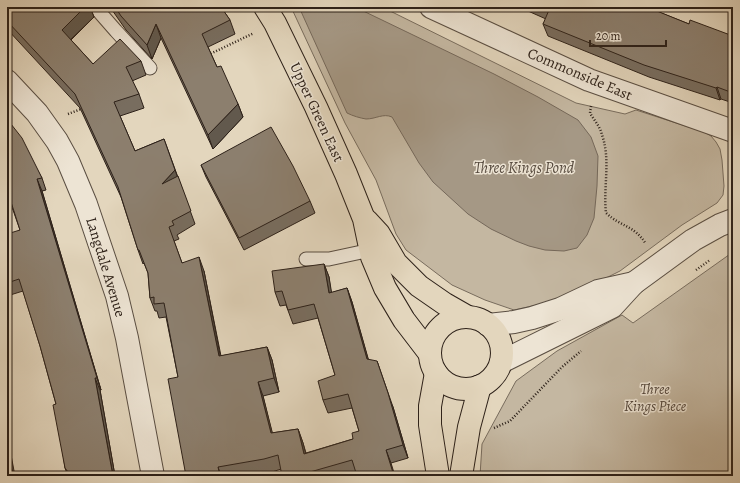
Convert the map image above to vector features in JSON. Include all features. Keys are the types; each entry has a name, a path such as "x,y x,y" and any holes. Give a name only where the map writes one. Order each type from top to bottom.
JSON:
{"main road":[{"name":"Upper Green East","path":"266,7 275,22 346,174 364,219 372,257 385,288 433,364"},
{"name":"Upper Green East","path":"364,219 379,234 396,262 420,286 445,304 466,316"},
{"path":"433,364 442,380 454,387 463,388 480,386 494,376 501,362 502,348 499,336 481,319 466,316 444,324 436,332 431,343 433,364 430,425 438,476"},
{"path":"460,476 470,422 480,386"}],"street":[{"name":"Commonside East","path":"432,7 589,80 733,131"},
{"name":"Langdale Avenue","path":"7,81 37,113 57,141 68,161 86,204 119,303 153,476"},
{"path":"501,362 612,307 634,283 693,240 720,225 733,220"},
{"path":"488,324 514,322 532,318 560,309 598,291 634,283"}],"lane":[{"path":"95,7 150,68"},
{"path":"306,259 329,259 371,250"}],"path":[{"path":"592,104 590,113 601,131 606,152 604,201 606,213 612,218 634,229 641,235 649,248"},
{"path":"493,428 510,420 562,367 587,347"}],"green space":[{"path":"291,7 382,7 576,103 625,114 636,110 704,132 711,136 720,149 724,186 723,195 717,203 682,225 620,271 564,299 514,310 485,300 452,285 406,250 396,234 376,180 345,123"},
{"name":"Three Kings Piece","path":"733,252 733,476 480,476 482,444 516,381 557,351 622,315 633,323"}],"water":[{"name":"Three Kings Pond","path":"299,7 355,7 494,74 578,120 591,137 598,156 594,218 587,235 577,248 564,251 545,250 516,241 491,229 468,214 433,182 419,163 392,117 382,116 366,119 347,113"}],"building":[{"path":"7,7 85,7 62,30 93,64 120,39 141,61 126,67 139,94 114,102 135,151 164,139 175,170 162,184 178,176 191,211 172,221 174,225 169,227 182,263 199,257 219,356 267,347 274,378 258,382 271,433 298,429 304,454 353,439 352,433 359,431 348,394 323,400 318,381 335,375 314,304 288,310 282,291 275,292 272,271 324,264 329,293 347,288 367,359 377,361 403,445 386,450 394,476 357,476 352,460 296,476 282,476 278,455 218,467 220,476 186,476 168,379 178,377 164,303 154,304 154,297 150,298 148,273 138,250 118,187 75,94 7,21"},
{"path":"115,7 221,7 230,20 202,34 217,67 221,66 238,104 208,135 156,24 147,45 121,16"},
{"path":"542,7 647,7 689,24 690,20 733,36 733,93 644,65 543,24 549,10"},
{"path":"7,119 22,138 42,178 37,179 97,378 95,378 113,476 71,476 65,468 53,405 56,404 19,279 7,283 7,243 9,242 7,234 20,230 7,194"},
{"path":"271,127 293,166 310,201 239,238 201,165"},
{"path":"7,446 13,476 7,476"}]}
